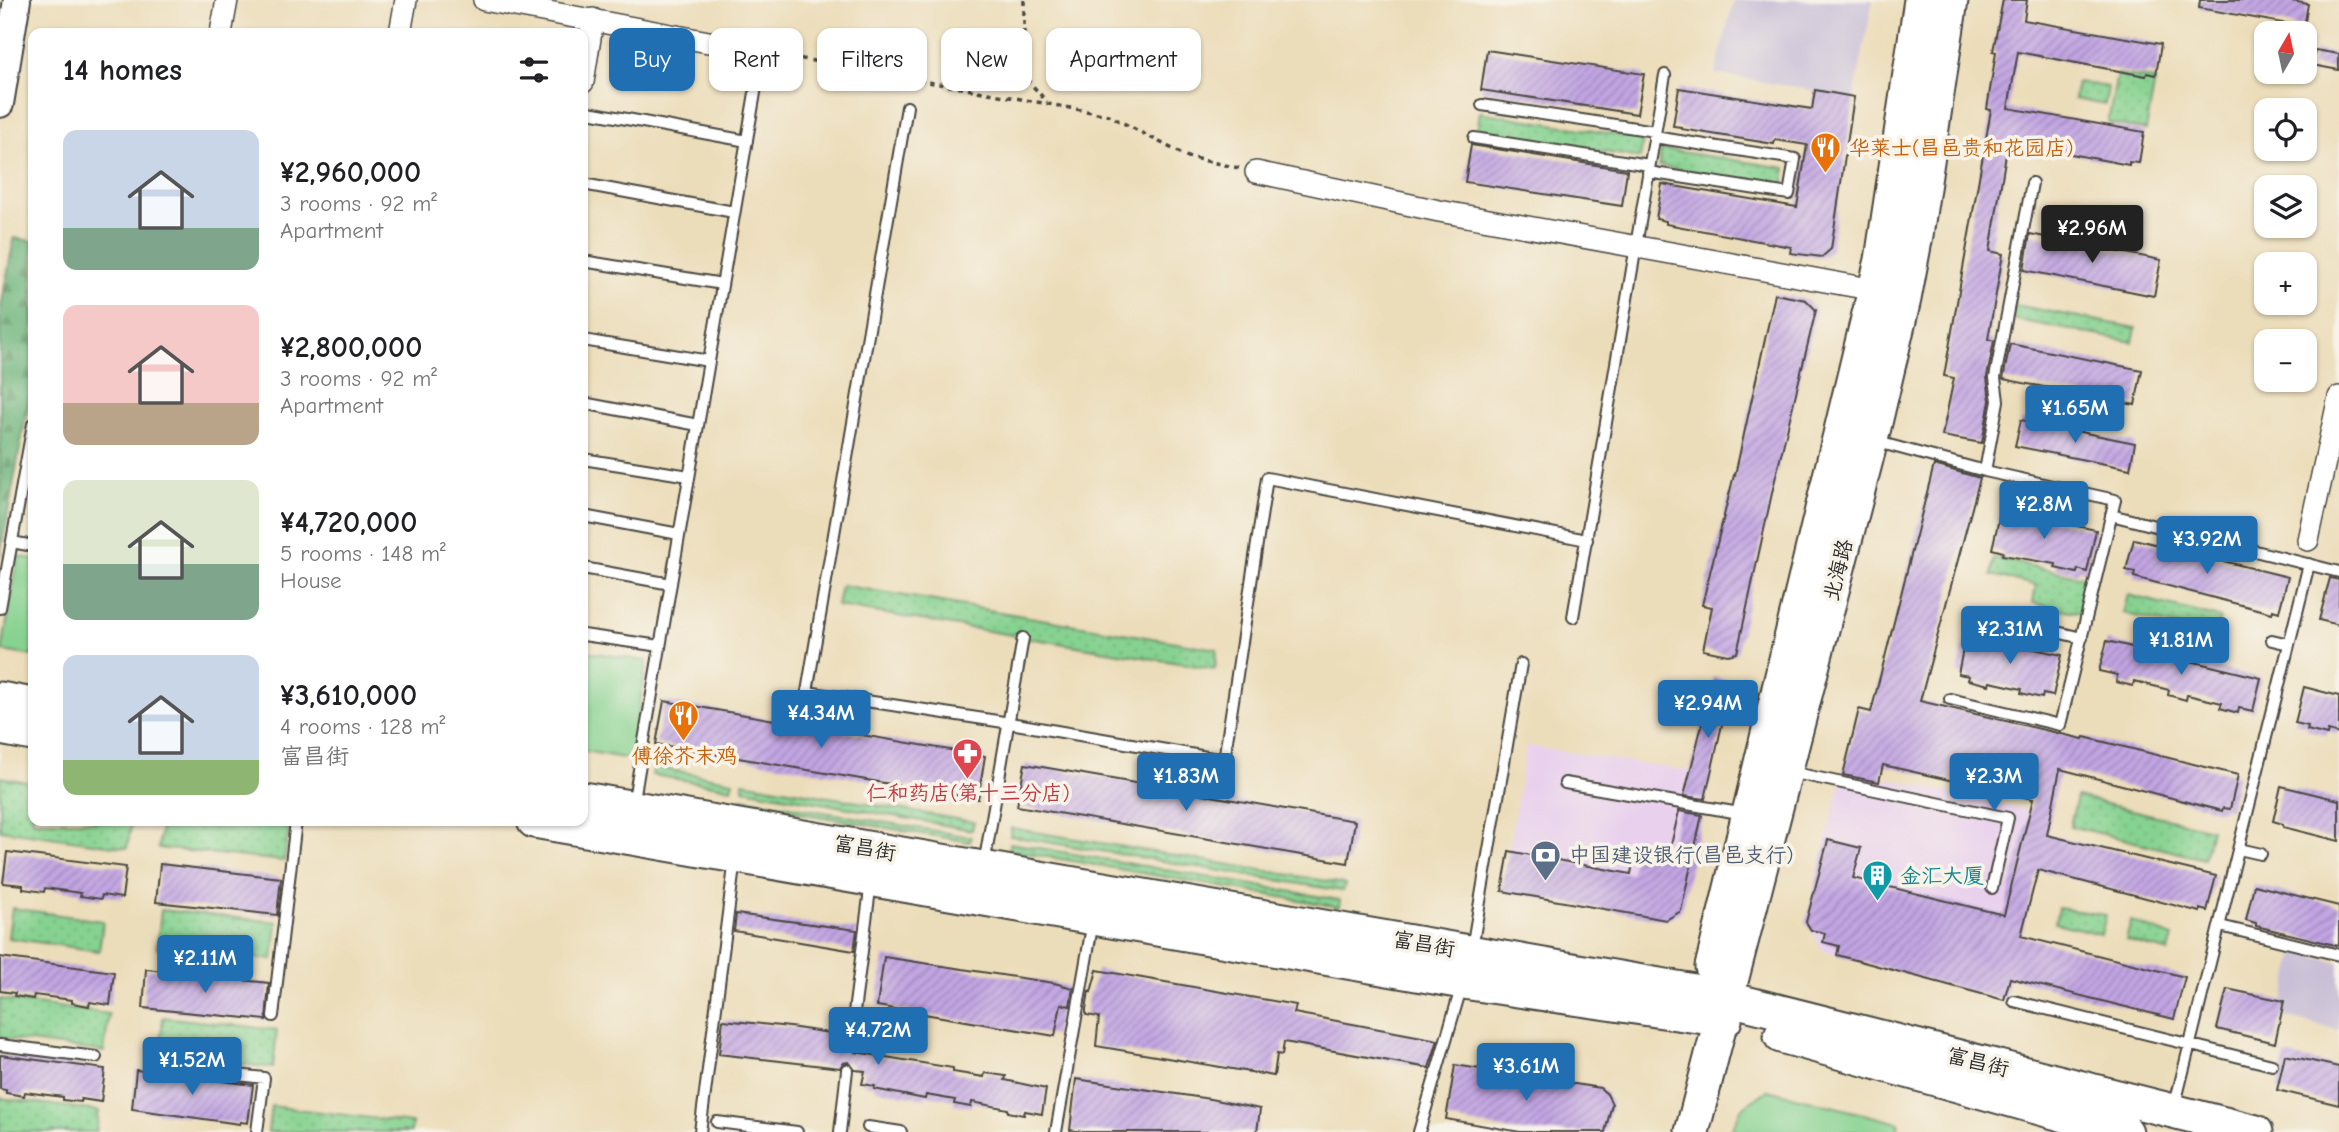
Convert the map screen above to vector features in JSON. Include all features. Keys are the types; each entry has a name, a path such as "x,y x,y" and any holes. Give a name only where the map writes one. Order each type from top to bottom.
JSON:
{"main road":[{"name":"北海路","path":"1692,1132 1748,815 1875,290 1887,229 1921,0"},
{"name":"北海路","path":"1670,1132 1714,1007 1787,772 1871,440 1916,235 1951,0"},
{"path":"0,699 28,704"},
{"path":"0,728 28,733"},
{"name":"富昌街","path":"588,800 984,868 1467,967"},
{"name":"富昌街","path":"563,826 1093,918 1467,967 1714,1007 2256,1132"},
{"name":"富昌街","path":"1714,1007 2104,1129"}],"street":[{"path":"0,104 17,0"},
{"path":"222,28 227,0"},
{"path":"401,28 406,0"},
{"path":"484,0 709,42"},
{"path":"588,50 593,19"},
{"path":"1256,172 1439,211 1875,290"},
{"path":"2308,541 2339,397"}],"lane":[{"path":"1573,617 1665,75"},
{"path":"632,808 755,91"},
{"path":"1474,138 1789,194 1795,159 1482,105"},
{"path":"907,107 807,692 1224,760 1267,478 1587,540"},
{"path":"588,112 747,141"},
{"path":"1985,471 1998,401 1995,378 2032,183"},
{"path":"588,185 734,212"},
{"path":"588,262 722,284"},
{"path":"588,341 709,360"},
{"path":"588,405 698,425"},
{"path":"1871,440 1985,471 2115,500 2060,725 1950,699"},
{"path":"588,460 689,476"},
{"path":"0,608 28,477"},
{"path":"2111,515 2339,572"},
{"path":"588,517 679,534"},
{"path":"12,542 28,545"},
{"path":"2173,1111 2309,565"},
{"path":"588,569 671,584"},
{"path":"1993,617 2082,638"},
{"path":"588,636 660,646"},
{"path":"984,868 1023,638"},
{"path":"2272,640 2289,644"},
{"path":"1419,1132 1467,967 1521,664"},
{"path":"1787,772 2008,818 1992,888"},
{"path":"1565,783 1748,815"},
{"path":"273,1016 295,826"},
{"path":"2239,849 2261,854"},
{"path":"700,1132 735,856"},
{"path":"851,1035 871,879"},
{"path":"1056,1132 1093,918"},
{"path":"2220,926 2339,955"},
{"path":"2014,1000 2272,1065"},
{"path":"0,1045 96,1057"},
{"path":"150,1065 264,1078 257,1132"},
{"path":"840,1132 847,1070"},
{"path":"717,1122 797,1132"},
{"path":"868,1127 901,1132"}],"path":[{"path":"1024,0 1024,76 1048,104"},
{"path":"803,59 1108,115 1188,157 1256,172"}],"shaded area":[{"path":"1734,0 1873,0 1854,97 1715,74"},
{"path":"1859,709 1894,717 1880,777 2051,816 2004,1000 1823,951 1806,922"},
{"path":"1526,746 1690,771 1687,786 1707,792 1681,911 1666,920 1502,891"},
{"path":"2295,952 2339,963 2339,1030 2280,1016"}],"green space":[{"path":"2117,74 2155,80 2146,130 2108,123"},
{"path":"2077,82 2108,87 2105,105 2074,99"},
{"path":"1480,112 1643,139 1640,158 1477,130"},
{"path":"1661,149 1786,168 1783,187 1659,166"},
{"path":"14,238 28,240 28,405 0,556 0,312"},
{"path":"2015,305 2136,328 2133,342 2012,319"},
{"path":"18,556 28,558 28,655 2,651"},
{"path":"1994,558 2087,578 2080,613 2033,603 2036,585 1991,575"},
{"path":"841,585 1217,649 1215,669 837,606"},
{"path":"2128,595 2220,618 2215,636 2123,613"},
{"path":"588,652 647,661 630,759 588,752"},
{"path":"654,767 733,781 731,788 652,775"},
{"path":"0,777 28,782 28,826 131,826 127,848 0,830"},
{"path":"743,782 974,822 972,830 743,789"},
{"path":"2077,797 2211,829 2204,859 2070,826"},
{"path":"742,798 971,837 970,842 741,803"},
{"path":"161,826 289,827 284,861 158,848"},
{"path":"1011,828 1345,884 1343,891 1010,836"},
{"path":"1010,843 1340,900 1339,907 1008,850"},
{"path":"12,908 103,921 99,951 8,938"},
{"path":"2058,908 2106,915 2101,934 2055,923"},
{"path":"161,910 277,922 273,960 157,948"},
{"path":"2131,921 2173,937 2169,952 2126,940"},
{"path":"0,999 109,1014 104,1052 0,1038"},
{"path":"163,1017 277,1030 273,1068 159,1054"},
{"path":"1768,1090 1899,1123 1897,1132 1731,1132 1741,1109"},
{"path":"0,1098 99,1111 96,1132 0,1132"},
{"path":"271,1106 412,1123 411,1132 268,1132"}],"building":[{"path":"2003,0 2027,0 2024,20 2161,44 2156,75 2147,73 2146,76 2018,52 2008,108 2144,132 2139,163 2129,162 2129,165 2008,142 1990,251 2003,254 1988,339 1994,341 1987,377 1990,401 1982,443 1942,436 1954,378 1944,376 1991,110 1987,109 1996,52 1993,51"},
{"path":"2200,0 2286,0 2308,4 2305,21 2271,21 2199,8"},
{"path":"1487,50 1644,74 1637,114 1481,90"},
{"path":"2317,50 2339,54 2339,70 2317,66"},
{"path":"1679,88 1812,109 1815,90 1854,97 1831,249 1822,257 1790,253 1791,247 1666,224 1666,221 1656,219 1662,184 1797,207 1807,145 1775,140 1774,144 1673,126"},
{"path":"1471,145 1627,170 1622,206 1465,182"},
{"path":"2030,234 2161,260 2154,296 2024,270"},
{"path":"1775,294 1806,300 1816,310 1737,653 1728,655 1703,650 1712,607 1702,605 1735,475"},
{"path":"2010,344 2142,370 2135,405 2003,379"},
{"path":"2021,420 2135,443 2130,469 2015,446"},
{"path":"1934,465 1980,478 1920,701 2083,739 2084,737 2238,775 2230,809 2223,808 2222,811 2060,769 2047,835 2216,876 2207,911 2200,909 2200,912 2038,870 2021,936 2185,977 2174,1019 2010,978 2004,1000 1837,955 1839,946 1823,942 1825,933 1811,930 1806,922 1828,840 1861,848 1853,878 2004,915 2033,799 1883,765 1879,782 1843,775 1859,709 1871,712"},
{"path":"2001,510 2096,530 2087,572 2078,569 2077,573 2055,568 2056,564 2002,555 2003,552 1992,549"},
{"path":"2134,539 2288,577 2279,612 2273,610 2272,613 2134,577 2135,572 2126,570"},
{"path":"2330,578 2339,580 2339,625 2319,620"},
{"path":"1966,634 2062,655 2053,696 2043,694 2042,698 2021,693 2022,689 1990,682 1989,685 1968,680 1969,676 1958,674"},
{"path":"2107,641 2261,678 2253,711 2239,708 2238,713 2220,708 2222,703 2187,695 2186,700 2168,695 2169,690 2134,681 2133,686 2116,682 2117,675 2099,671"},
{"path":"1714,677 1732,681 1705,799 1684,796"},
{"path":"2304,687 2339,696 2339,734 2328,731 2327,735 2307,730 2308,726 2295,723"},
{"path":"664,701 985,756 978,799 656,744"},
{"path":"1025,764 1355,821 1348,863 1017,806"},
{"path":"2281,786 2339,800 2339,841 2283,827 2283,824 2273,821"},
{"path":"1679,811 1702,815 1681,911 1666,920 1502,891 1509,851 1631,874 1635,852 1668,858"},
{"path":"7,852 126,867 122,898 102,895 101,899 45,888 44,892 23,889 23,885 3,883"},
{"path":"160,864 281,878 277,915 156,902"},
{"path":"2254,885 2339,906 2339,946 2256,926 2256,923 2246,920"},
{"path":"736,914 857,930 854,951 734,931"},
{"path":"0,957 114,972 110,1005 90,1002 89,1006 72,1003 72,1000 34,995 33,999 0,991"},
{"path":"884,957 1073,988 1070,1006 1061,1004 1055,1036 877,1006"},
{"path":"146,969 269,983 266,1020 143,1008"},
{"path":"1097,970 1296,1005 1294,1013 1438,1040 1429,1068 1284,1042 1282,1055 1277,1054 1274,1076 1096,1046 1099,1017 1086,1015 1086,1009"},
{"path":"2227,989 2284,1001 2275,1043 2217,1029"},
{"path":"723,1020 843,1035 847,1042 856,1041 855,1052 953,1068 953,1072 984,1077 985,1073 1006,1076 1005,1080 1046,1089 1042,1114 1025,1111 1024,1115 972,1102 971,1107 954,1104 955,1100 926,1095 925,1099 874,1089 875,1086 862,1084 865,1071 855,1070 849,1062 843,1063 840,1068 719,1054"},
{"path":"0,1055 105,1069 101,1102 63,1100 63,1097 25,1092 24,1096 6,1093 6,1090 0,1089"},
{"path":"2285,1055 2339,1067 2339,1105 2277,1090"},
{"path":"1455,1065 1600,1088 1612,1104 1605,1132 1520,1132 1446,1119"},
{"path":"136,1070 253,1085 248,1123 132,1109"},
{"path":"1076,1079 1260,1109 1257,1132 1070,1130"}],"place":[{"name":"华莱士(昌邑贵和花园店)","path":"1826,175"},
{"name":"傅徐芥末鸡","path":"684,743"},
{"name":"仁和药店(第十三分店)","path":"968,780"},
{"name":"中国建设银行(昌邑支行)","path":"1546,882"},
{"name":"金汇大厦","path":"1877,903"}]}
